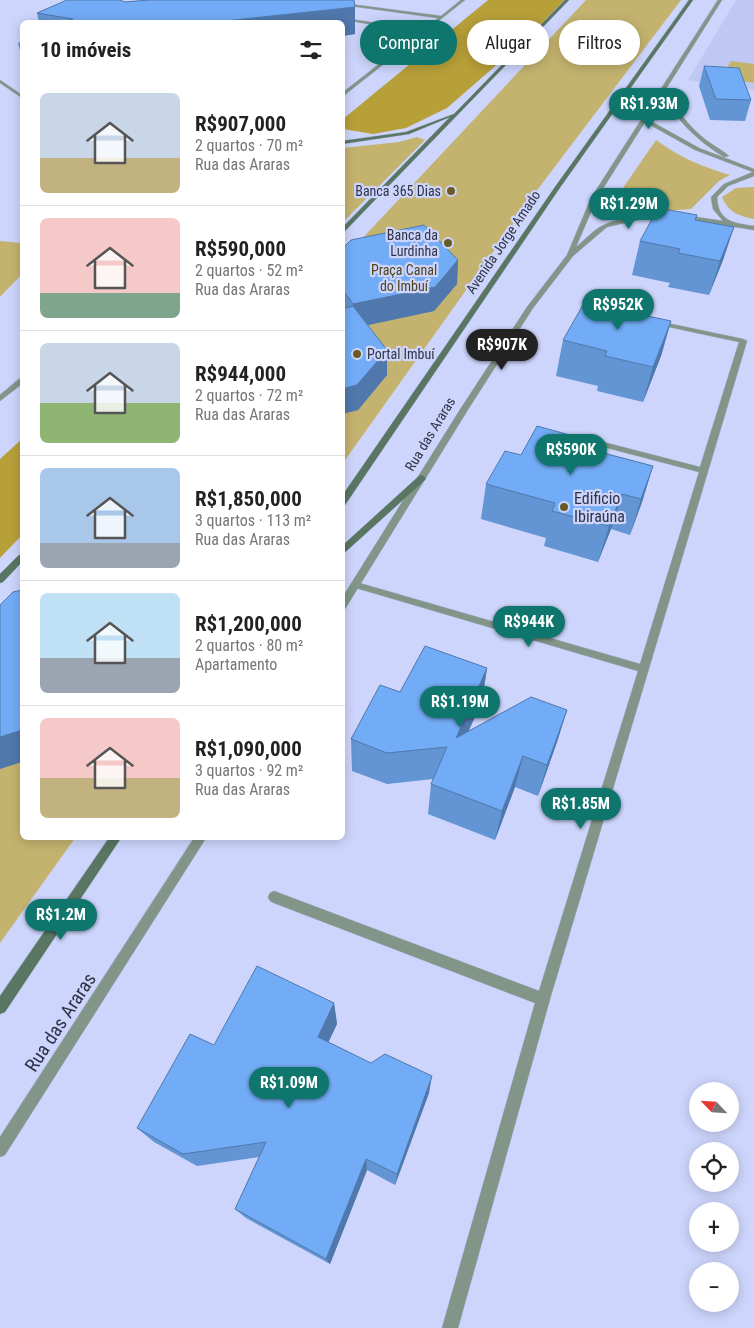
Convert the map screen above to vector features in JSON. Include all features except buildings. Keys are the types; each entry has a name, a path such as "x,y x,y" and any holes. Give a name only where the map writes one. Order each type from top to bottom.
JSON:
{"main road":[{"path":"345,229 567,0"},
{"name":"Avenida Jorge Amado","path":"345,500 691,0"},
{"path":"625,93 644,119"},
{"path":"345,142 408,133 456,113"},
{"path":"345,549 422,478"},
{"path":"0,580 20,559"},
{"path":"0,1007 114,840"}],"street":[{"path":"437,20 463,0"},
{"name":"Rua das Araras","path":"345,603 530,307 570,255 594,198 720,0"},
{"path":"340,4 441,17"},
{"path":"339,18 360,21"},
{"path":"345,94 381,65"},
{"path":"0,81 20,96"},
{"path":"664,89 670,104 680,119 718,151 744,168"},
{"path":"644,119 683,142 754,173"},
{"path":"730,224 718,216 715,210 714,197 726,185 754,173"},
{"path":"570,255 605,226 629,219 667,216 754,228"},
{"path":"450,1328 543,999 743,341 647,321"},
{"path":"0,399 20,383"},
{"path":"570,435 704,471"},
{"path":"356,585 644,669"},
{"name":"Rua das Araras","path":"0,1150 199,840"},
{"path":"274,897 543,999"}],"shaded area":[{"path":"488,0 566,0 548,20 467,20 467,65 497,65 447,108 406,128 373,134 345,129 345,117 409,65 457,65 457,25"},
{"path":"736,0 754,0 754,90 688,80"},
{"path":"20,441 20,537 0,558 0,459"}],"green space":[{"name":"Praça Canal do Imbuí","path":"586,0 681,0 640,54 640,20 567,20"},
{"name":"Praça Canal do Imbuí","path":"559,29 559,65 632,65 538,189 345,460 345,257 525,65 549,65 549,39"},
{"path":"731,61 754,64 754,83 721,78"},
{"path":"417,137 425,140 345,220 345,148 399,142"},
{"path":"656,140 673,152 692,161 730,175 719,181 691,209 623,214 601,220"},
{"path":"754,187 754,219 731,210 724,202 722,197 736,188"},
{"path":"0,241 20,243 20,276 0,297"},
{"path":"20,603 20,840 74,840 0,943 0,626"}],"place":[{"name":"Banca 365 Dias","path":"451,191"},
{"name":"Banca da Lurdinha","path":"448,243"},
{"name":"Portal Imbuí","path":"357,354"},
{"name":"Edificio Ibiraúna","path":"564,507"}]}
